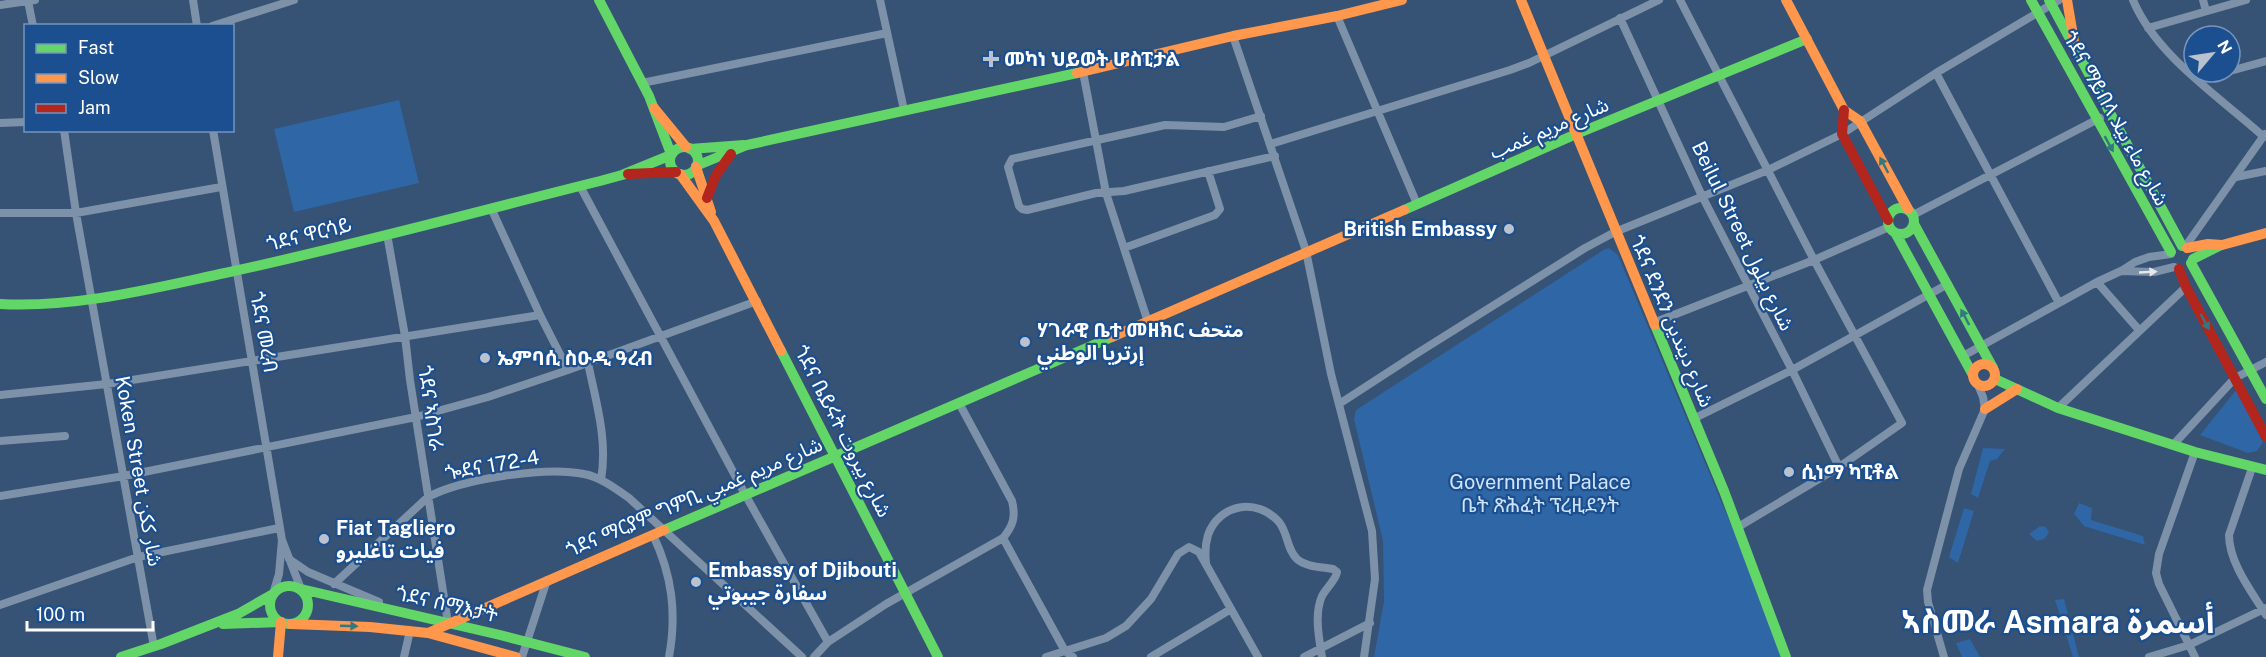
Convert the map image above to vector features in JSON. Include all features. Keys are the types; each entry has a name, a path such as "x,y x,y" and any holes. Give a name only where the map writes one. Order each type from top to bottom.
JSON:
{"main road":[{"path":"600,0 654,107 697,158 696,167 714,221"},
{"path":"671,155 680,147 747,145 1402,0"},
{"name":"ጎደና ደንደን شارع ديندين","path":"1521,0 1574,135 1738,527 1786,657"},
{"path":"1786,0 1844,110 1860,121 1994,374"},
{"name":"ጎደና ማይበላ شارع ماء بيلا","path":"2031,0 2171,253"},
{"path":"2067,0 2075,48"},
{"name":"ጎደና ማይበላ شارع ماء بيلا","path":"2053,1 2109,113 2185,247"},
{"name":"شارع مريم غمب","path":"1306,251 1574,135 1807,39"},
{"path":"2080,90 2094,84"},
{"path":"654,107 671,155 670,165 714,221"},
{"path":"1844,110 1842,134 1975,380 1987,386 1994,374"},
{"path":"678,173 687,174 696,167 747,145"},
{"path":"707,198 716,175 733,152"},
{"name":"ጎደና ዋርሳይ","path":"0,304 52,306 92,301 236,271 622,175 663,156 671,155"},
{"name":"ጎደና ዋርሳይ","path":"622,175 678,173"},
{"path":"1891,227 1895,209 1912,216"},
{"path":"1891,227 1908,233 1912,216"},
{"name":"ጎደና ቤይሩት شارع بيروت","path":"714,221 938,657"},
{"path":"2266,233 2222,245 2176,248 2171,253 2170,261 2177,268 2266,437"},
{"path":"2177,268 2186,268 2192,261 2222,245"},
{"path":"2185,247 2190,251 2192,261 2266,399"},
{"name":"ጎደና ማርያም ግምቢ شارع مريم غمبي","path":"428,633 1148,322 1306,251"},
{"path":"1975,380 1976,368 1982,364 2017,389 2058,408 2195,452 2266,470"},
{"path":"1985,409 2017,389"},
{"path":"124,657 261,605 273,594 283,586 295,586 305,594 308,607 303,619 286,623 272,613 270,600 273,594"},
{"name":"ጎደና ሰማእታት","path":"301,589 526,641 585,657"},
{"path":"278,657 286,623"},
{"name":"ጎደና ሰማእታት","path":"213,624 286,623 410,631 428,633 516,657"}],"street":[{"path":"193,0 197,24"},
{"path":"218,24 294,0"},
{"path":"880,0 904,110"},
{"path":"1271,144 1510,70 1659,0"},
{"path":"1680,0 1814,260 1902,423 1900,427 1839,467 1738,527"},
{"path":"2133,0 2148,28 2182,64"},
{"path":"2202,0 2206,11"},
{"path":"2148,28 2246,0"},
{"path":"0,5 31,1 33,24"},
{"path":"1339,404 1585,248 1615,232 1768,170 1842,134 2053,1"},
{"path":"1337,15 1418,204"},
{"name":"Beilul Street شارع بيلول","path":"1620,18 1660,100 1702,196 1792,370 1839,467"},
{"path":"642,83 887,33"},
{"path":"1233,36 1306,251 1326,352 1372,531 1375,579 1364,657"},
{"path":"2242,68 2266,61"},
{"path":"1083,72 1106,193 1148,322"},
{"path":"1936,73 2059,303"},
{"path":"2185,247 2265,135 2202,84"},
{"path":"1912,216 2109,113"},
{"path":"1261,116 1224,127 1165,125 1012,159 1008,167 1019,206 1022,209 1096,193 1124,191 1275,156"},
{"path":"0,123 24,122"},
{"name":"Koken Street شار ككن","path":"64,132 76,213 154,647"},
{"name":"ጎደና መረብ","path":"213,132 282,540"},
{"path":"1124,248 1215,215 1220,209 1208,171"},
{"path":"2236,177 2266,171"},
{"path":"580,186 746,496 828,642"},
{"path":"0,213 76,213 221,187"},
{"path":"491,208 568,370"},
{"path":"1653,323 1814,260 1891,227"},
{"name":"ጎደና ኣስገራ","path":"387,234 405,336 448,623"},
{"path":"1963,357 2097,282 2121,272 2135,262 2171,253"},
{"path":"2121,272 2154,272 2177,268"},
{"path":"2097,282 2139,330"},
{"path":"1693,418 1792,370 1948,284"},
{"path":"2058,408 2186,287"},
{"path":"0,496 123,476 416,417 488,397 568,370 757,301"},
{"path":"0,395 107,384 252,362 334,346 540,315"},
{"path":"2173,445 2235,378 2266,362"},
{"path":"588,363 604,442 605,458 601,480"},
{"path":"1944,657 1928,602 1929,578 1959,469 1985,409 1983,397 1975,380"},
{"path":"814,657 828,642 905,594 1003,538 1013,524 1015,516 1012,501 959,403"},
{"path":"0,441 64,436"},
{"path":"2195,452 2159,554 2156,573 2159,584 2195,657"},
{"path":"2149,657 2189,645 2265,611 2233,557 2229,546 2229,535 2252,468"},
{"name":"ጐደና 172-4","path":"334,584 428,497 454,486 537,471 586,474 601,480 629,498 658,533 802,657"},
{"path":"1206,563 1205,548 1209,534 1215,521 1226,511 1239,506 1253,507 1266,512 1282,527 1292,553 1298,560 1337,572 1318,608 1321,653"},
{"path":"0,605 138,557 279,528"},
{"path":"658,533 674,611 669,657"},
{"path":"1003,538 1065,651 1073,657"},
{"path":"282,540 301,589"},
{"path":"273,594 279,574 282,540"},
{"path":"1046,657 1106,638 1126,626 1151,599 1183,549 1194,549 1206,563 1258,657"},
{"path":"289,559 308,572 399,611"},
{"path":"522,657 547,580"},
{"path":"1151,657 1231,609"},
{"path":"1304,657 1321,653 1370,623"},
{"path":"404,657 410,631"}],"green space":[{"path":"399,100 419,183 294,212 274,129"},
{"name":"Government Palace ቤት ጽሕፈት ፕረዚደንት","path":"1609,248 1618,255 1763,601 1781,657 1374,657 1384,601 1383,541 1354,419 1356,410"},
{"path":"2237,389 2263,442 2257,451 2248,453 2200,435"},
{"path":"1983,448 2005,449 1997,459 1990,461 1978,498 1971,494"},
{"path":"2079,503 2092,508 2091,520 2143,536 2145,545 2084,526 2074,514"},
{"path":"1964,508 1974,511 1958,563 1949,557"},
{"path":"2040,526 2046,527 2049,533 2044,539 2037,541 2029,534"},
{"path":"2064,599 2079,657 2073,657 2055,600"},
{"path":"1970,639 1980,657 1962,657 1956,643"}],"traffic: fast":[{"path":"599,0 649,96 671,154"},
{"path":"2031,0 2171,252"},
{"path":"2049,0 2182,246"},
{"path":"1404,210 1574,135 1807,39"},
{"path":"696,166 747,145 1077,73"},
{"path":"690,149 744,145"},
{"path":"684,147 694,151 698,161 694,171 684,175 674,171 670,161 674,151 684,147"},
{"path":"0,304 57,303 113,296 272,263 600,181 622,175 671,155"},
{"path":"1901,208 1910,212 1914,221 1910,230 1901,234 1892,230 1888,221 1892,212 1901,208"},
{"path":"1914,224 1993,368"},
{"path":"1896,234 1973,375"},
{"path":"2193,259 2221,245"},
{"path":"2191,263 2266,399"},
{"path":"1655,325 1724,491 1786,657"},
{"path":"664,530 1112,337"},
{"path":"781,351 938,657"},
{"path":"1995,379 2058,408 2195,452 2266,470"},
{"path":"289,586 296,587 302,592 307,598 308,605 307,612 302,618 296,623 289,624 282,623 276,618 271,612 270,605 271,598 276,592 282,587 289,586"},
{"path":"301,589 585,657"},
{"path":"121,657 238,614 273,594"},
{"path":"223,624 281,622"}],"traffic: slow":[{"path":"1077,73 1233,36 1337,16 1402,0"},
{"path":"1521,0 1655,325"},
{"path":"1786,0 1844,110 1860,121 1908,209"},
{"path":"2067,0 2074,41"},
{"path":"654,108 686,147"},
{"path":"696,167 711,212"},
{"path":"680,174 714,221 781,351"},
{"path":"1112,337 1404,210"},
{"path":"2187,248 2208,244 2222,245 2266,233"},
{"path":"1984,364 1992,367 1995,375 1992,383 1984,386 1976,383 1973,375 1976,367 1984,364"},
{"path":"1985,409 2017,389"},
{"path":"428,633 664,530"},
{"path":"278,657 281,622"},
{"path":"291,624 370,627 428,633 516,657"}],"traffic: jam":[{"path":"1844,110 1842,134 1888,220"},
{"path":"707,198 716,175 731,154"},
{"path":"628,174 676,172"},
{"path":"2179,269 2186,287 2266,437"}],"place":[{"name":"መካነ ህይወት ሆስፒታል","path":"991,59"},
{"name":"British Embassy","path":"1509,229"},
{"name":"ሃገራዊ ቤተ መዘክር متحف إرتريا الوطني","path":"1025,342"},
{"name":"ኤምባሲ ስዑዲ ዓረብ","path":"485,358"},
{"name":"ሲነማ ካፒቶል","path":"1789,472"},
{"name":"Fiat Tagliero فيات تاغليرو","path":"324,539"},
{"name":"Embassy of Djibouti سفارة جيبوتي","path":"696,582"}],"district":[{"name":"ኣስመራ Asmara أسمرة","path":"2058,621"}]}
